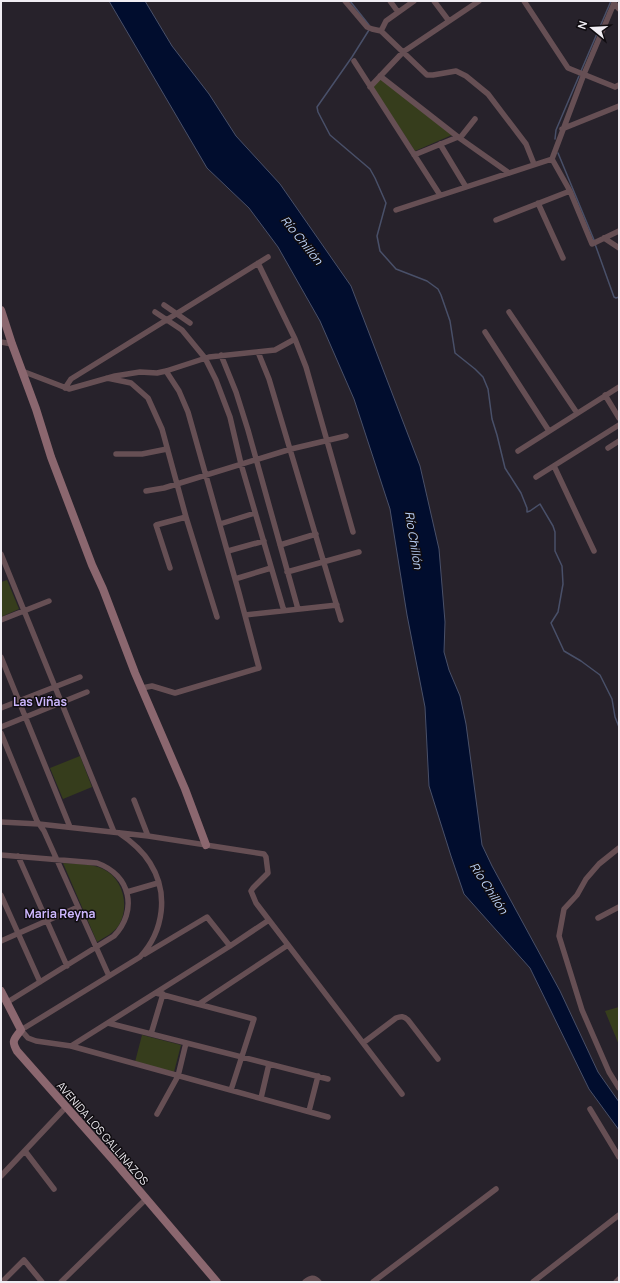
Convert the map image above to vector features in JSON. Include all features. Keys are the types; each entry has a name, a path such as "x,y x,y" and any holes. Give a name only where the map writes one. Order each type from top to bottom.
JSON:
{"street":[{"path":"345,1 367,27 381,31 428,75 432,76 456,71 466,76 488,94 526,144 534,164"},
{"path":"390,1 398,12"},
{"path":"381,31 386,21 414,1"},
{"path":"434,1 449,21"},
{"path":"370,87 403,52 480,1"},
{"path":"524,1 568,68 615,87 619,85"},
{"path":"615,2 584,74 562,129 552,159 570,191 592,244 619,231"},
{"path":"615,2 619,10"},
{"path":"354,61 440,195"},
{"path":"380,76 459,137 509,172"},
{"path":"562,129 619,106"},
{"path":"414,155 459,137 475,119"},
{"path":"440,144 466,187"},
{"path":"396,210 552,159"},
{"path":"496,220 570,191"},
{"path":"538,203 563,258"},
{"path":"604,238 619,248"},
{"path":"65,388 70,379 268,257"},
{"path":"258,263 295,339 306,367 353,532"},
{"path":"164,305 190,323"},
{"path":"1,310 36,409 51,457 92,565 103,589 135,673 185,789 206,845"},
{"path":"155,312 182,330 204,358 216,380 230,417 241,464 284,611"},
{"path":"509,312 577,413"},
{"path":"486,332 549,431"},
{"path":"22,371 71,389 115,376 140,372 157,373 166,371 204,358 275,350 295,339"},
{"path":"1,342 12,344"},
{"path":"258,352 270,379 341,620"},
{"path":"221,356 236,392 298,609"},
{"path":"142,688 152,686 175,693 259,668 228,551 188,412 179,391 166,371"},
{"path":"107,378 131,383 148,398 162,429 176,484 217,617"},
{"path":"518,451 619,387"},
{"path":"606,395 619,418"},
{"path":"536,477 619,425"},
{"path":"146,492 164,488 291,449 346,436"},
{"path":"608,448 619,441"},
{"path":"116,454 142,454 167,449"},
{"path":"554,466 594,551"},
{"path":"220,524 256,513"},
{"path":"170,568 156,525 186,517"},
{"path":"280,545 316,534"},
{"path":"228,551 264,541"},
{"path":"287,572 359,552"},
{"path":"1,554 116,833 133,843 142,852 155,872 162,905 158,927 148,948 140,957"},
{"path":"235,579 271,568"},
{"path":"1,620 49,601"},
{"path":"245,615 336,604"},
{"path":"1,657 70,827"},
{"path":"1,708 80,677"},
{"path":"1,727 87,692"},
{"path":"1,734 36,819 44,831 109,976"},
{"path":"134,800 148,836"},
{"path":"1,822 39,824 148,836 264,854 266,857 268,873 251,891 256,903 402,1094"},
{"path":"619,848 599,864 586,879 577,895 564,909 559,936 582,1010 609,1072 619,1088"},
{"path":"1,855 89,861 105,866 118,876 127,892 128,910 120,930 114,936 6,1003"},
{"path":"18,856 67,966"},
{"path":"127,892 158,883"},
{"path":"1,894 40,982"},
{"path":"1,941 78,907"},
{"path":"598,918 619,908"},
{"path":"21,1030 207,918 230,946"},
{"path":"71,1046 269,920"},
{"path":"199,1004 288,944"},
{"path":"1,991 21,1030 28,1038 36,1041 71,1046 328,1117"},
{"path":"156,993 254,1019 231,1090"},
{"path":"151,1034 163,994"},
{"path":"363,1043 396,1018 401,1016 408,1020 438,1059"},
{"path":"108,1023 328,1079"},
{"name":"AVENIDA LOS GALLINAZOS","path":"21,1030 13,1041 17,1051 217,1282"},
{"path":"157,1114 178,1076 186,1043"},
{"path":"261,1098 269,1064"},
{"path":"309,1111 318,1076"},
{"path":"1,1176 66,1107"},
{"path":"590,1109 619,1157"},
{"path":"25,1151 54,1188"},
{"path":"374,1282 496,1189"},
{"path":"61,1282 146,1199"},
{"path":"533,1282 619,1216"},
{"path":"2,1282 24,1260 42,1282"},
{"path":"305,1282 311,1278 314,1278 319,1282"},
{"path":"616,1282 619,1279"}],"green space":[{"path":"381,79 452,135 415,151 373,87"},
{"path":"7,580 19,609 1,617 1,582"},
{"path":"80,756 92,787 63,799 50,768"},
{"path":"63,863 83,864 103,869 110,873 120,886 124,901 122,918 115,930 97,942"},
{"path":"619,1007 619,1045 605,1011"},
{"path":"142,1035 181,1045 174,1072 135,1062"}],"water":[{"name":"Río Chillón","path":"109,1 145,1 172,46 209,94 236,136 280,184 351,286 420,466 439,549 445,622 444,652 449,670 460,696 466,724 482,845 560,991 598,1072 619,1102 619,1130 589,1089 530,968 464,894 429,786 425,707 407,615 390,509 354,399 320,321 278,247 249,208 207,168"}],"waterway":[{"path":"350,1 369,26"},
{"path":"581,71 611,1"},
{"path":"369,30 317,107 318,112 330,135 370,169 375,178 386,203 377,236 380,251 396,269 427,281 438,289 450,321 455,353 483,377 488,389 492,419 505,468 521,493 527,508 527,512 540,504 555,532 555,551 562,566 563,584 558,612 551,623 564,651 600,675 612,699 615,717 619,727"},
{"path":"555,139 556,130 579,76"},
{"path":"558,153 594,240"},
{"path":"595,244 614,297 619,297"}],"district":[{"name":"Las Viñas","path":"40,701"},
{"name":"Maria Reyna","path":"60,913"}]}
